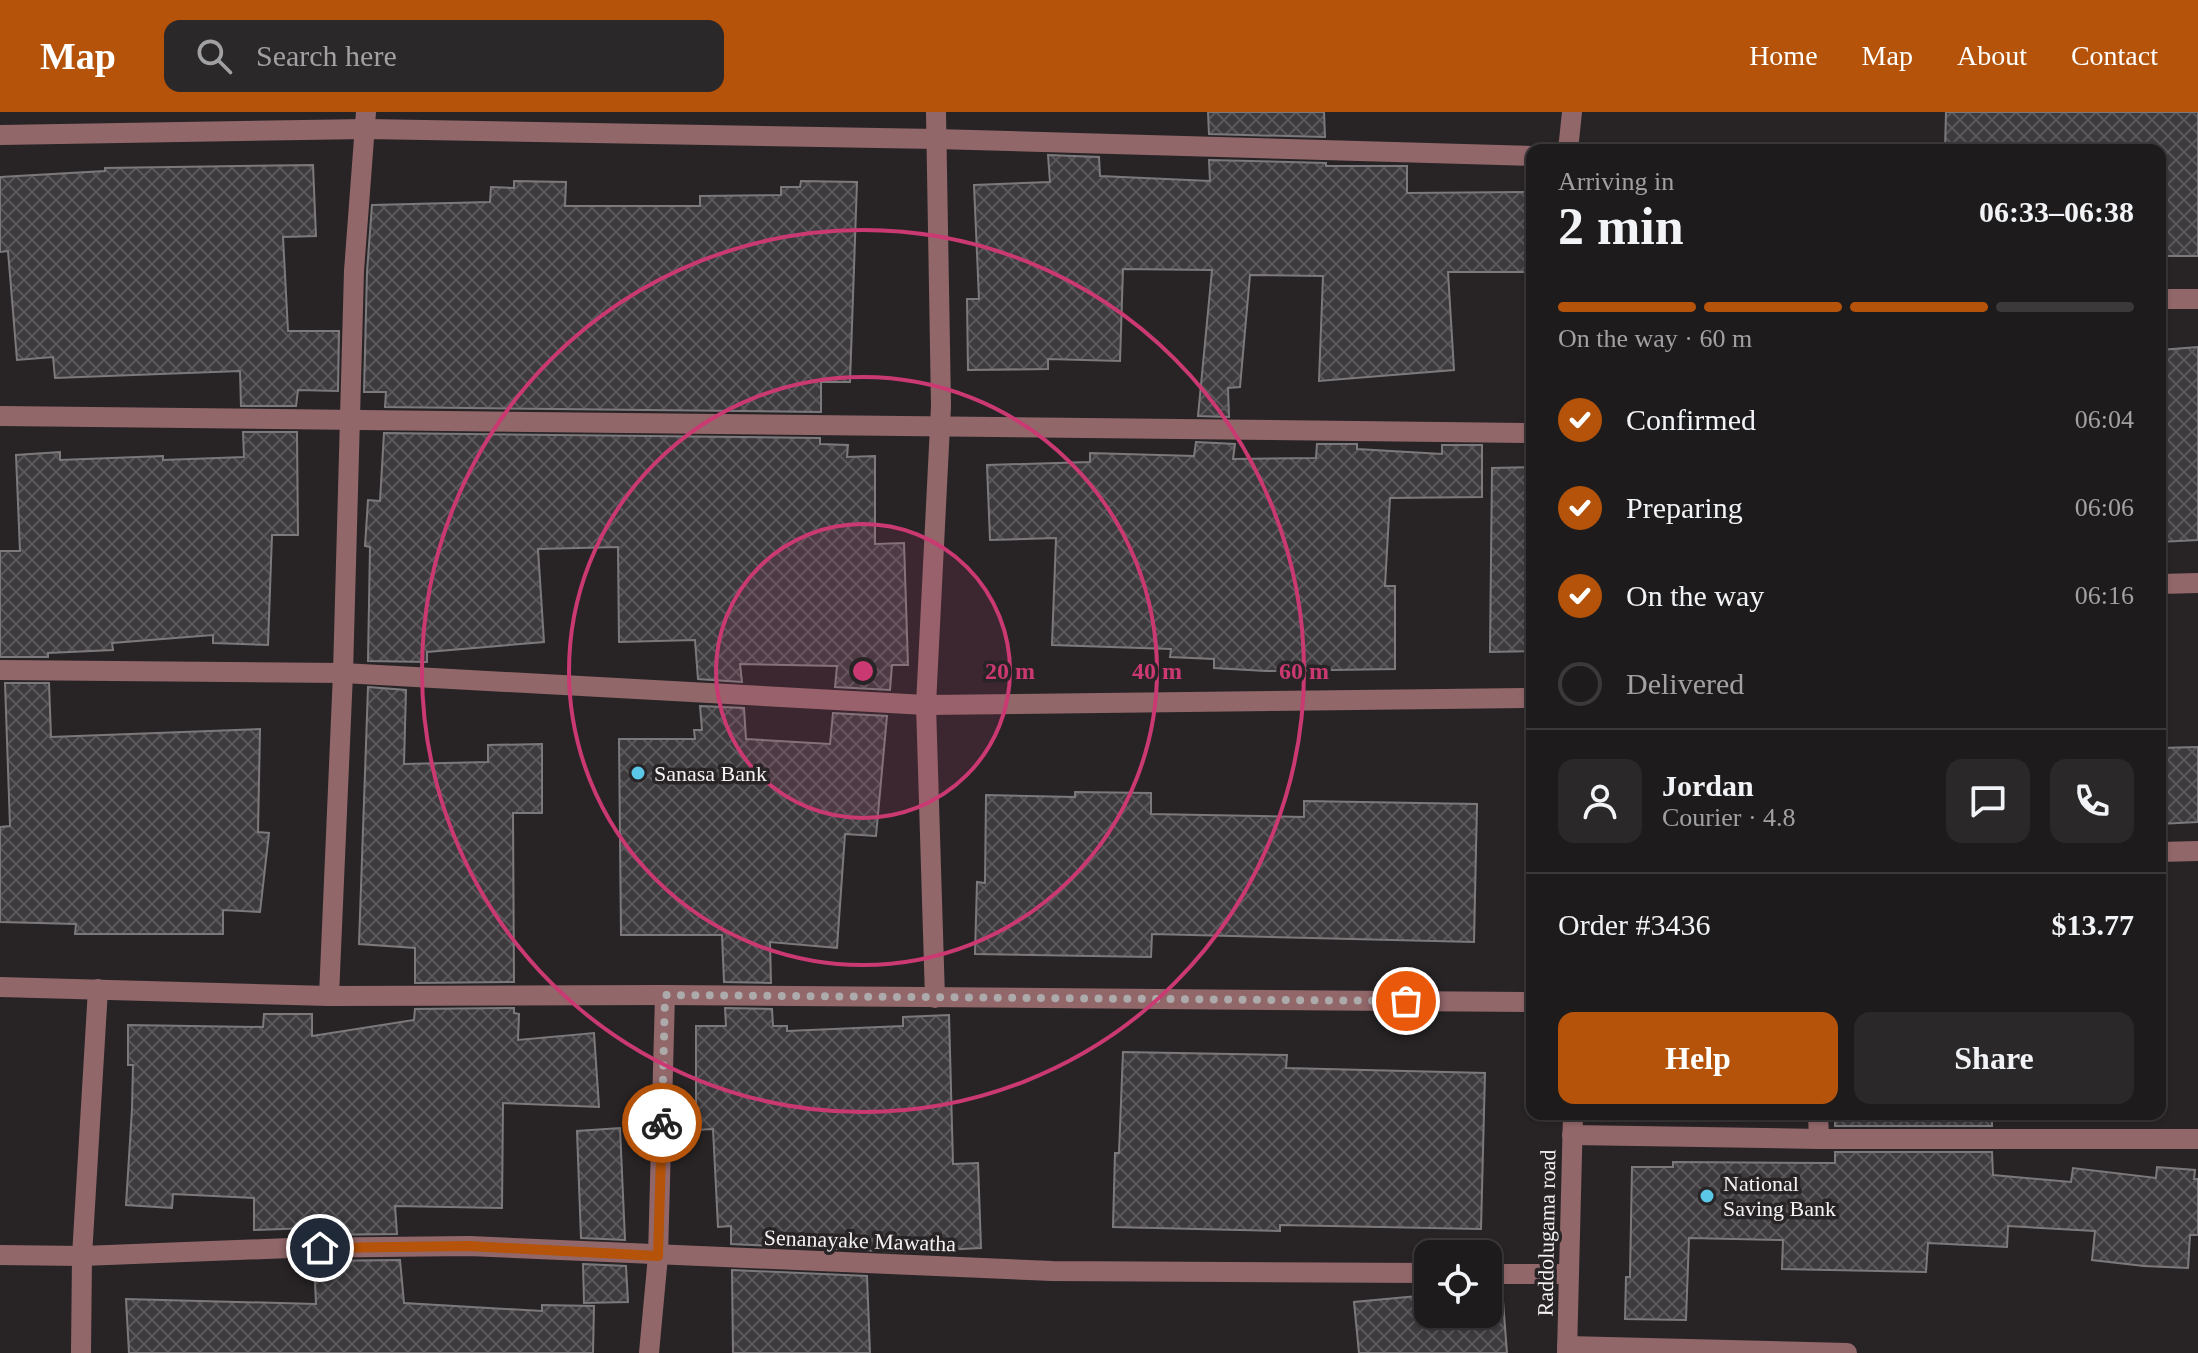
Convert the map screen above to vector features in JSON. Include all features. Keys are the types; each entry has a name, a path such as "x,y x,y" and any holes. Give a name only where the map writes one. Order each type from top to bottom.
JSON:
{"street":[{"path":"935,998 926,705 940,427 936,112"},
{"path":"1569,144 1572,112"},
{"path":"329,996 343,673 354,271 367,120"},
{"path":"0,135 367,120 1526,156"},
{"path":"2166,299 2198,299"},
{"path":"0,416 1526,433"},
{"path":"2166,584 2198,583"},
{"path":"0,670 343,673 926,705 1526,698"},
{"path":"2166,852 2198,851"},
{"path":"0,987 329,996 665,995 1526,1002"},
{"path":"81,1353 82,1256 98,989"},
{"path":"649,1353 658,1256 665,995"},
{"name":"Raddolugama road","path":"1567,1350 1573,1120"},
{"path":"1818,1120 1819,1139"},
{"path":"1572,1135 1819,1139 2198,1139"},
{"name":"Senanayake Mawatha","path":"0,1255 82,1256 290,1248 469,1246 1052,1271 1414,1273"},
{"path":"1502,1274 1568,1274"},
{"path":"1567,1350 1847,1353"}],"building":[{"path":"1208,112 1324,112 1325,137 1209,134"},
{"path":"1946,112 2198,112 2198,256 2166,256 2166,144 1945,144"},
{"path":"1048,155 1099,157 1100,176 1210,181 1209,160 1326,163 1326,166 1407,166 1407,193 1526,192 1526,272 1448,272 1454,370 1319,381 1323,276 1250,275 1240,387 1228,388 1229,417 1198,416 1212,270 1123,269 1120,361 1048,359 1048,369 968,370 967,299 979,299 974,185 1050,182"},
{"path":"313,165 316,236 283,237 288,331 339,331 338,391 298,390 296,406 241,406 240,371 55,378 53,357 17,360 8,251 0,252 0,177 105,171 105,168"},
{"path":"514,181 566,182 565,206 700,206 700,196 781,195 781,187 800,187 801,181 857,182 850,382 821,382 821,412 385,407 386,392 364,392 372,205 490,202 491,187 514,188"},
{"path":"2198,347 2198,540 2166,542 2166,350"},
{"path":"243,432 297,432 298,535 272,535 268,645 213,643 213,635 112,643 113,650 48,653 48,657 0,657 0,551 20,551 16,455 60,452 60,460 244,457"},
{"path":"384,433 820,438 820,444 848,445 847,457 875,456 875,544 904,543 908,665 892,665 890,690 835,687 837,666 740,664 742,682 698,679 695,640 619,642 618,547 538,549 544,642 427,652 427,662 368,661 370,547 365,546 368,500 380,501"},
{"path":"1196,442 1235,444 1233,459 1316,458 1317,444 1357,444 1357,449 1442,454 1442,445 1482,445 1482,497 1390,498 1385,586 1395,586 1395,669 1266,671 1214,668 1214,659 1170,657 1171,649 1052,645 1056,538 990,540 987,465 1090,462 1090,453 1194,456"},
{"path":"1526,467 1526,651 1490,652 1492,468"},
{"path":"5,683 49,683 51,737 260,729 258,832 269,833 260,912 223,910 223,934 75,934 76,924 0,922 0,827 10,826"},
{"path":"368,687 406,690 404,764 488,762 488,745 542,744 542,813 513,813 514,982 415,983 415,948 359,944"},
{"path":"700,706 744,708 746,739 830,744 833,713 887,716 876,836 845,834 837,948 770,942 771,983 724,982 722,935 621,935 619,739 695,739 694,730 702,730"},
{"path":"2198,747 2198,822 2166,824 2166,748"},
{"path":"1075,792 1151,793 1151,814 1304,817 1304,801 1477,804 1474,942 1152,934 1151,957 975,954 977,882 985,883 986,795 1075,797"},
{"path":"514,1008 514,1013 519,1014 518,1040 594,1033 599,1107 503,1103 502,1208 395,1206 397,1234 313,1235 313,1228 254,1230 254,1198 173,1194 172,1208 126,1205 133,1065 128,1065 128,1025 263,1027 264,1014 312,1014 312,1036 414,1020 415,1009"},
{"path":"725,1008 772,1009 773,1026 787,1026 787,1031 903,1026 903,1017 949,1015 953,1164 978,1163 981,1248 903,1252 731,1244 731,1226 718,1227 713,1129 696,1130 696,1026 726,1026"},
{"path":"1123,1052 1287,1055 1286,1068 1485,1073 1481,1229 1280,1225 1280,1231 1113,1227"},
{"path":"1835,1120 1992,1120 1992,1126 1835,1126"},
{"path":"620,1128 625,1240 581,1238 577,1131"},
{"path":"1835,1152 1992,1152 1993,1175 2071,1182 2073,1168 2156,1178 2157,1167 2195,1170 2194,1179 2198,1179 2198,1235 2190,1235 2188,1268 2144,1266 2092,1260 2095,1231 2008,1226 2007,1247 1928,1243 1926,1272 1782,1269 1783,1240 1689,1238 1686,1320 1625,1319 1626,1277 1630,1277 1632,1167 1673,1167 1673,1162 1835,1163"},
{"path":"400,1260 404,1303 542,1311 542,1305 594,1306 593,1353 129,1353 126,1299 316,1304 314,1261"},
{"path":"583,1264 626,1266 628,1302 584,1303"},
{"path":"732,1270 867,1276 870,1353 733,1353"},
{"path":"1502,1288 1507,1353 1359,1353 1354,1302 1414,1296 1414,1328 1502,1328"}],"way so far":[{"path":"662,1123 665,995 1406,1001"}],"place":[{"name":"Sanasa Bank","path":"638,773"},
{"name":"National Saving Bank","path":"1707,1196"}],"route":[{"path":"320,1248 469,1246 658,1256 662,1123"}]}
